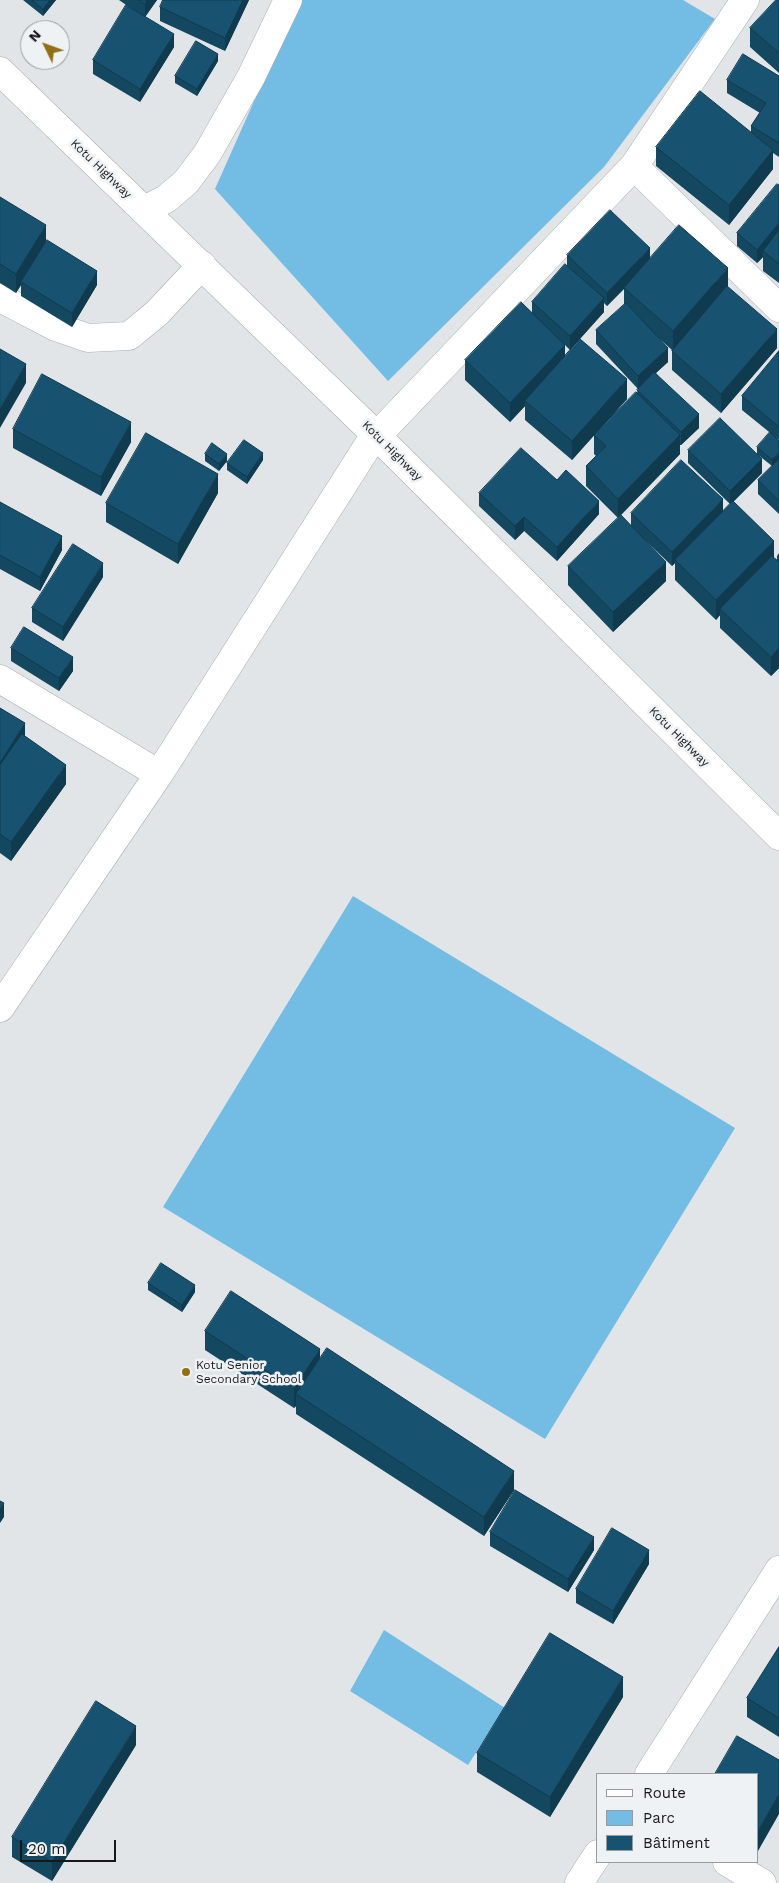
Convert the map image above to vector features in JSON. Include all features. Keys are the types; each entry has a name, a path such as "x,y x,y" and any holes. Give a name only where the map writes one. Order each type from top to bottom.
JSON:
{"street":[{"path":"144,210 166,199 186,182 207,154 251,77 288,0"},
{"path":"0,1008 159,774 376,436 634,166 739,2"},
{"name":"Kotu Highway","path":"0,71 202,265 779,836"},
{"path":"634,166 779,308"},
{"path":"0,298 56,327 88,338 130,336 157,313 202,265"},
{"path":"0,679 159,774"},
{"path":"650,1773 779,1570"},
{"path":"579,1883 596,1857"},
{"path":"729,1863 762,1883"}],"green space":[{"path":"299,0 683,0 715,19 604,167 388,381 215,189"},
{"path":"353,896 735,1128 545,1439 163,1207"},
{"path":"384,1630 505,1708 468,1765 350,1691"}],"building":[{"path":"32,0 50,0 43,9"},
{"path":"139,0 147,0 145,4"},
{"path":"163,0 243,0 225,38 160,7"},
{"path":"776,0 779,0 779,53 750,28"},
{"path":"126,5 174,34 140,89 93,60"},
{"path":"196,41 218,54 197,89 175,76"},
{"path":"743,54 779,76 779,143 751,126 766,103 727,80"},
{"path":"700,91 773,150 729,205 656,147"},
{"path":"777,184 779,185 779,223 757,250 737,233"},
{"path":"0,197 46,225 16,274 0,264"},
{"path":"610,210 650,248 607,293 567,255"},
{"path":"679,225 728,268 673,331 624,288"},
{"path":"779,230 779,264 763,251"},
{"path":"47,240 97,271 72,313 21,282"},
{"path":"565,264 604,298 570,336 532,302"},
{"path":"727,286 777,329 721,394 672,351"},
{"path":"521,302 565,345 510,403 465,360"},
{"path":"626,303 668,348 638,376 596,330"},
{"path":"580,339 627,379 572,441 525,401"},
{"path":"0,349 26,364 0,409"},
{"path":"779,351 779,427 742,396"},
{"path":"654,372 699,414 681,432 637,390"},
{"path":"42,374 131,422 101,477 13,429"},
{"path":"636,392 680,435 618,499 586,466 606,446 594,435"},
{"path":"720,418 762,459 730,491 688,450"},
{"path":"770,432 779,441 779,452 772,460 757,447"},
{"path":"146,433 218,474 178,544 106,503"},
{"path":"244,440 263,453 247,477 227,463"},
{"path":"212,443 227,454 219,464 205,454"},
{"path":"521,448 557,480 566,470 599,501 557,547 524,517 515,526 479,493"},
{"path":"779,459 779,501 758,480"},
{"path":"681,460 723,499 672,552 631,513"},
{"path":"733,501 774,541 716,600 675,560"},
{"path":"0,502 62,536 40,577 0,555"},
{"path":"621,515 666,562 613,612 568,566"},
{"path":"73,544 103,563 63,627 32,608"},
{"path":"772,556 779,562 779,648 771,657 720,609"},
{"path":"24,627 73,657 59,678 11,648"},
{"path":"0,708 25,723 0,763"},
{"path":"22,734 66,765 11,842 0,834 0,765"},
{"path":"161,1263 195,1285 182,1305 148,1283"},
{"path":"231,1291 320,1349 294,1389 205,1331"},
{"path":"327,1348 514,1471 484,1517 296,1394"},
{"path":"515,1490 594,1537 568,1579 490,1532"},
{"path":"0,1501 4,1503 0,1509"},
{"path":"612,1528 649,1550 613,1611 576,1589"},
{"path":"550,1633 623,1677 550,1797 477,1753"},
{"path":"779,1647 779,1718 747,1698"},
{"path":"96,1701 136,1726 52,1862 12,1837"},
{"path":"737,1736 779,1760 779,1794 759,1829 759,1773 716,1773"}],"place":[{"name":"Kotu Senior Secondary School","path":"186,1372"}]}
